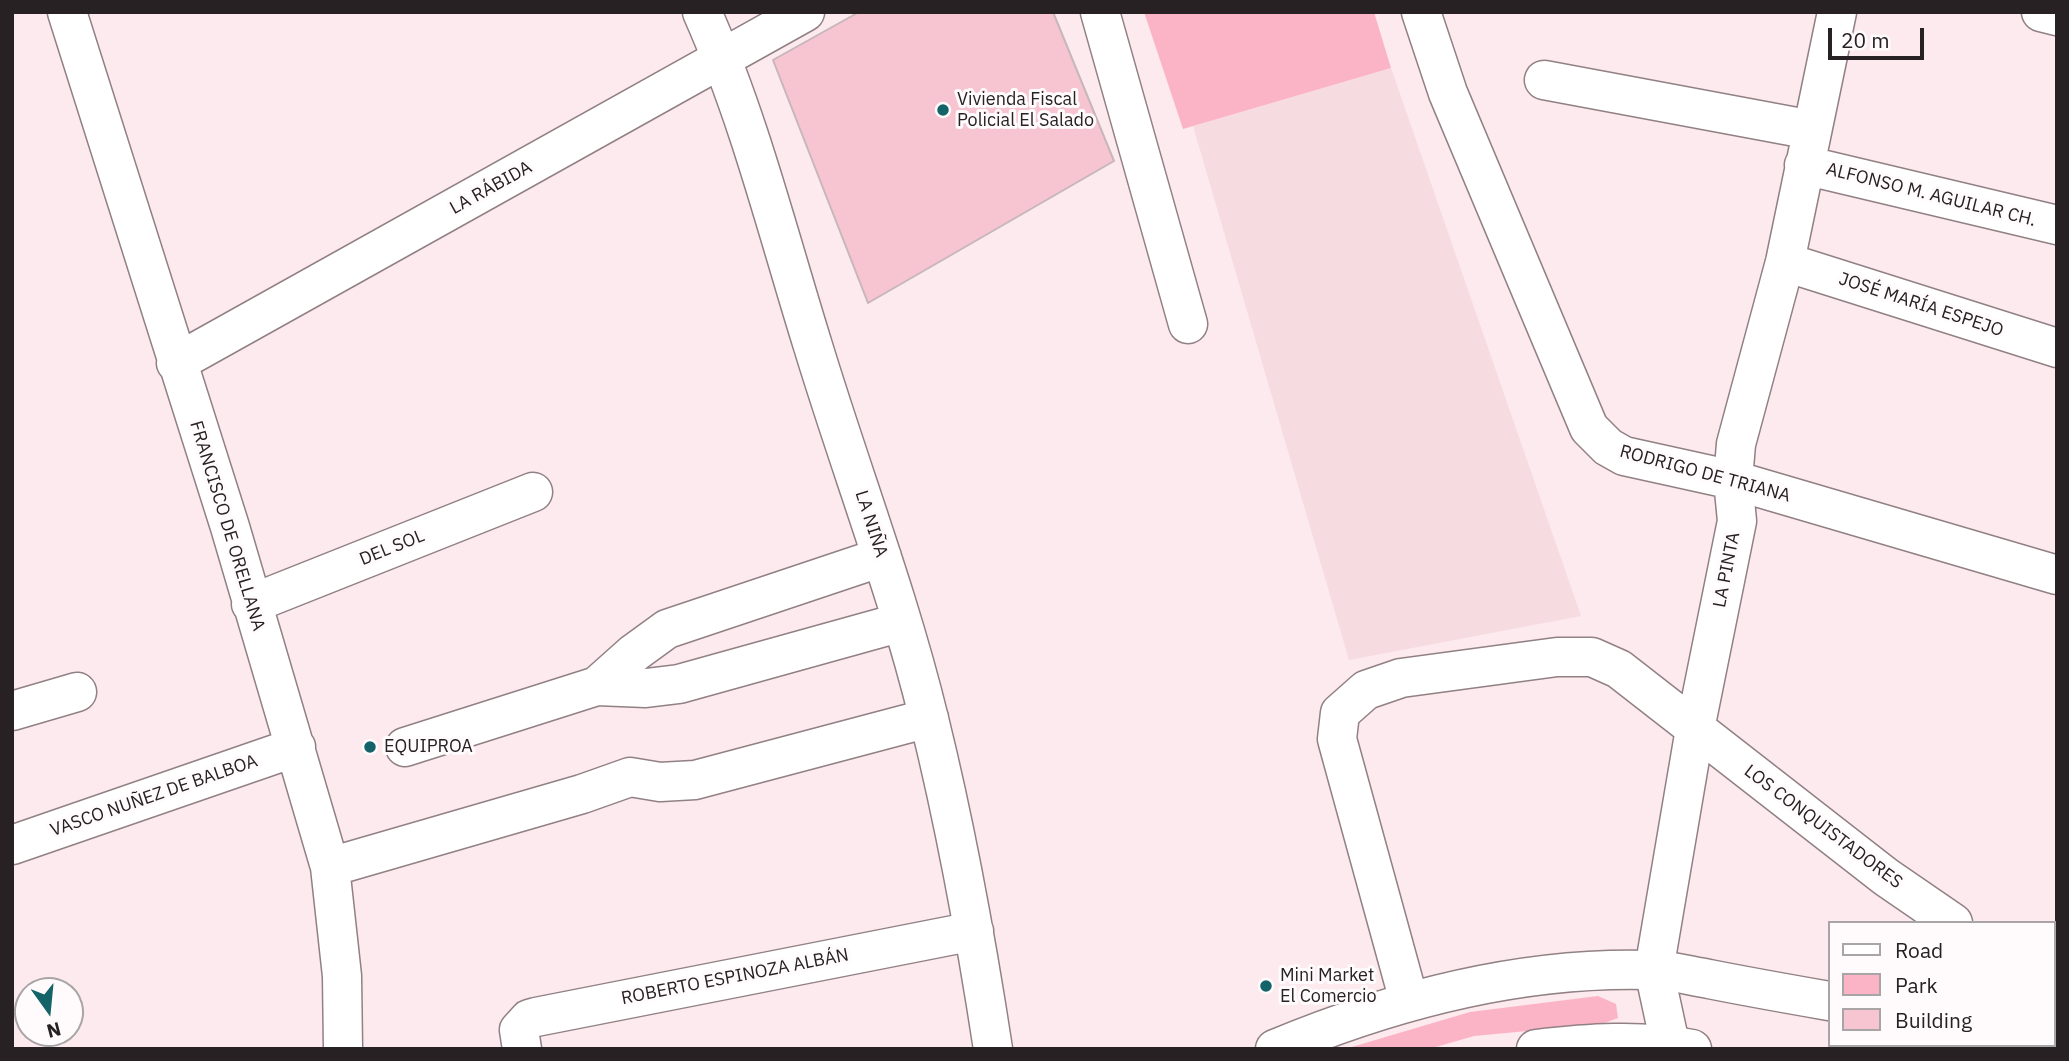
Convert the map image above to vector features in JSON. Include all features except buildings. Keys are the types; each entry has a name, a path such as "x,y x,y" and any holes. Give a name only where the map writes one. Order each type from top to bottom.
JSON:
{"street":[{"name":"FRANCISCO DE ORELLANA","path":"67,12 230,527 330,867 342,976 343,1049"},
{"name":"LA NIÑA","path":"702,12 723,60 882,557 929,718 974,931 993,1049"},
{"name":"LA RÁBIDA","path":"176,363 805,12"},
{"path":"1100,12 1188,324"},
{"name":"RODRIGO DE TRIANA","path":"1420,12 1448,93 1589,428 1608,447 1623,456 1734,480 2057,575"},
{"name":"LA PINTA","path":"1677,1047 1654,970 1695,729 1737,521 1734,480 1736,444 1785,262 1837,12"},
{"path":"2041,12 2057,16"},
{"name":"ALFONSO M. AGUILAR CH.","path":"1545,80 1808,147 2057,225"},
{"name":"JOSÉ MARÍA ESPEJO","path":"1785,262 2057,348"},
{"name":"DEL SOL","path":"251,604 533,492"},
{"path":"597,686 634,653 667,629 882,557"},
{"path":"405,747 597,686 646,688 679,684 902,622"},
{"name":"LOS CONQUISTADORES","path":"1409,1001 1337,739 1340,713 1366,690 1401,678 1557,657 1592,657 1619,669 1886,877 1950,921"},
{"path":"12,711 77,692"},
{"path":"330,867 582,794 630,777 660,782 695,780 929,718"},
{"name":"VASCO NUÑEZ DE BALBOA","path":"12,845 296,747"},
{"name":"ROBERTO ESPINOZA ALBÁN","path":"522,1049 519,1030 529,1019 536,1017 974,931"},
{"path":"1275,1049 1318,1031 1409,1001 1489,981 1581,972 1654,970 1828,1001"},
{"path":"1536,1049 1584,1044 1677,1047"}],"shaded area":[{"path":"1391,68 1581,616 1349,660 1193,126"}],"green space":[{"path":"1144,12 1374,12 1391,68 1183,129"},
{"path":"1598,996 1616,1004 1618,1018 1602,1024 1474,1036 1429,1049 1345,1049 1470,1012"}],"place":[{"name":"Vivienda Fiscal Policial El Salado","path":"943,110"},
{"name":"EQUIPROA","path":"370,747"},
{"name":"Mini Market El Comercio","path":"1266,986"}]}
